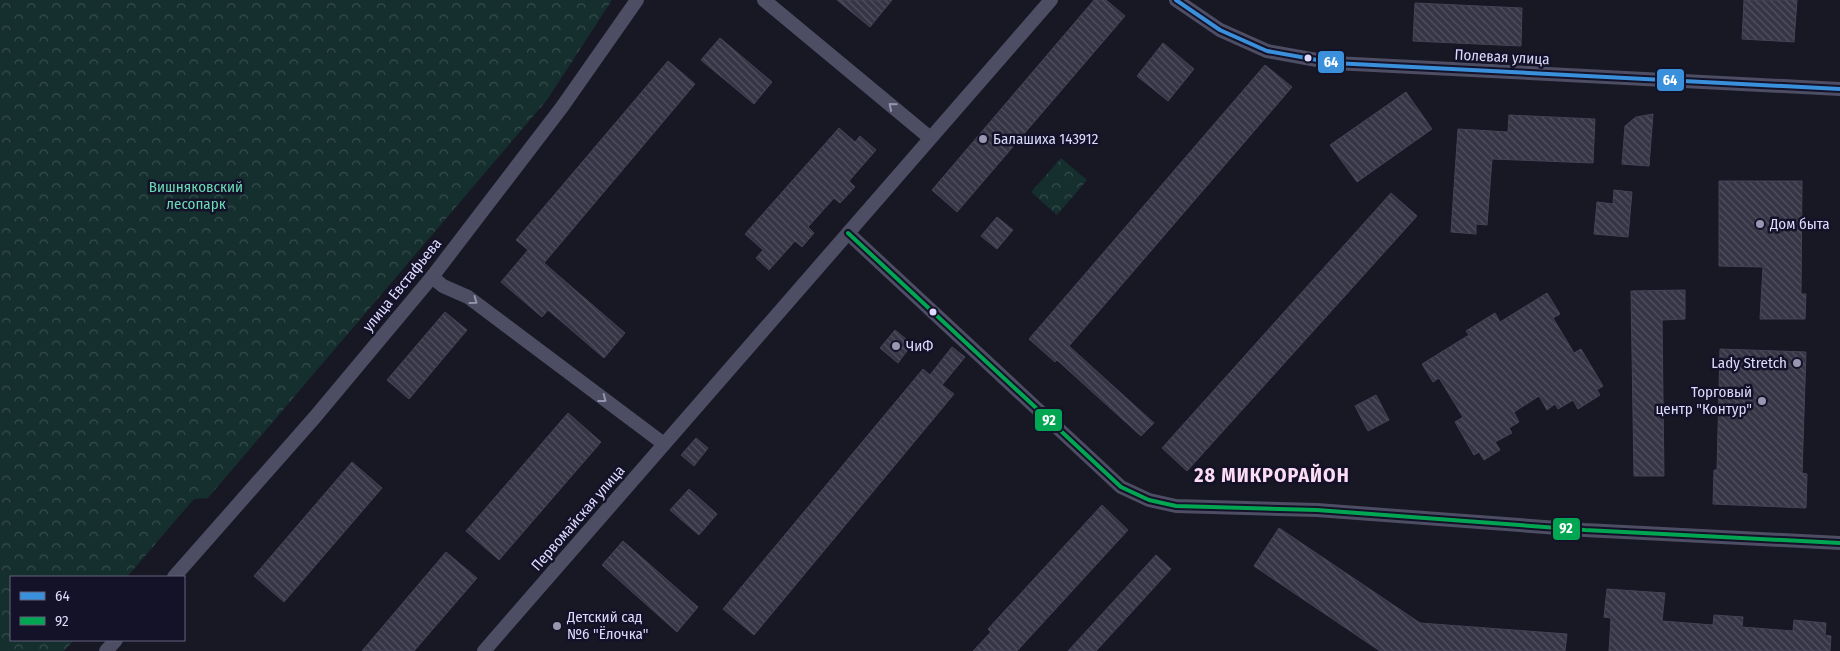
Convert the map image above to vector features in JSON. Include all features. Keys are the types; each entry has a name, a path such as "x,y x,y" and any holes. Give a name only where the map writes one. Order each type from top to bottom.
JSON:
{"street":[{"name":"улица Евстафьева","path":"175,576 314,417 432,277 562,107 637,0"},
{"path":"764,0 929,137"},
{"name":"Первомайская улица","path":"484,651 929,137 1051,0"},
{"name":"Полевая улица","path":"1176,0 1220,30 1267,51 1334,63 1840,89"},
{"path":"848,232 1121,487 1150,500 1176,506 1316,510 1840,543"},
{"path":"432,277 443,286 468,297 664,444"},
{"path":"106,651 115,641"}],"green space":[{"name":"Вишняковский лесопарк","path":"0,0 612,0 547,100 208,498 194,499 128,576 10,576 10,641 73,641 64,651 0,651"},
{"path":"1061,158 1087,180 1057,215 1031,192"}],"building":[{"path":"837,0 892,0 870,27"},
{"path":"1094,0 1106,0 1125,16 957,212 932,190"},
{"path":"1744,0 1797,0 1794,42 1742,39"},
{"path":"1415,3 1522,8 1521,46 1413,41"},
{"path":"720,38 772,82 754,104 701,60"},
{"path":"1163,43 1194,69 1168,101 1137,76"},
{"path":"668,61 695,84 544,263 625,333 604,358 548,310 542,317 501,282 528,250 516,240"},
{"path":"1265,65 1292,87 1069,346 1154,423 1141,436 1057,360 1055,362 1029,339"},
{"path":"1406,92 1432,129 1357,182 1330,145"},
{"path":"1653,114 1649,166 1622,164 1625,126 1636,117"},
{"path":"1509,115 1595,119 1593,163 1492,159 1487,225 1476,224 1476,234 1451,232 1458,129 1508,132"},
{"path":"839,128 855,142 860,136 876,150 849,181 855,187 840,203 834,198 808,227 814,233 802,247 795,241 769,270 756,258 763,250 745,234"},
{"name":"Дом быта","path":"1719,181 1802,181 1801,294 1806,294 1805,319 1760,319 1763,267 1719,266"},
{"path":"1614,190 1632,192 1628,237 1594,234 1597,202 1613,204"},
{"path":"1391,193 1417,216 1187,471 1162,448"},
{"path":"997,217 1013,230 997,249 981,236"},
{"path":"1685,290 1685,319 1662,320 1664,476 1634,476 1631,291"},
{"path":"1547,293 1560,314 1553,318 1574,353 1581,349 1603,386 1597,390 1600,395 1578,409 1573,400 1558,409 1555,404 1547,410 1539,396 1514,412 1519,422 1509,428 1512,433 1495,442 1500,450 1484,460 1479,452 1474,455 1455,422 1463,417 1439,378 1433,382 1422,364 1469,335 1466,331 1495,313 1500,322"},
{"path":"445,312 467,330 409,399 387,380"},
{"name":"ЧиФ","path":"895,330 912,344 898,363 880,348"},
{"path":"952,347 965,357 942,385 954,394 754,635 723,609 923,369 930,375"},
{"name":"Торговый центр \"Контур\"","path":"1720,349 1806,352 1802,473 1807,474 1806,508 1713,504 1714,470 1717,470"},
{"path":"1376,395 1389,420 1368,431 1355,406"},
{"path":"568,413 601,442 499,560 466,531"},
{"path":"696,438 708,448 694,466 681,455"},
{"path":"352,462 382,488 284,602 254,576"},
{"path":"689,489 717,514 699,535 670,510"},
{"path":"1102,505 1128,530 1017,651 973,651 991,632 988,629"},
{"path":"1279,528 1420,623 1567,634 1565,651 1380,651 1254,566"},
{"path":"623,541 698,607 677,632 602,565"},
{"path":"446,552 477,578 414,651 362,651"},
{"path":"1156,555 1171,569 1096,651 1068,651"},
{"path":"1607,589 1665,593 1662,621 1713,625 1714,615 1743,617 1742,627 1793,631 1794,620 1826,623 1825,635 1831,636 1830,651 1609,651 1611,618 1604,617"}],"transit line":[{"name":"64","path":"1176,0 1220,30 1267,51 1334,63 1840,89"},
{"name":"92","path":"848,233 1121,487 1149,500 1176,506 1317,510 1585,530 1840,543"}],"place":[{"name":"Балашиха 143912","path":"983,139"},
{"name":"Дом быта","path":"1760,224"},
{"name":"ЧиФ","path":"896,346"},
{"name":"Lady Stretch","path":"1797,363"},
{"name":"Торговый центр \"Контур\"","path":"1762,401"},
{"name":"Детский сад №6 \"Ёлочка\"","path":"557,626"}],"district":[{"name":"28 МИКРОРАЙОН","path":"1272,475"}]}
